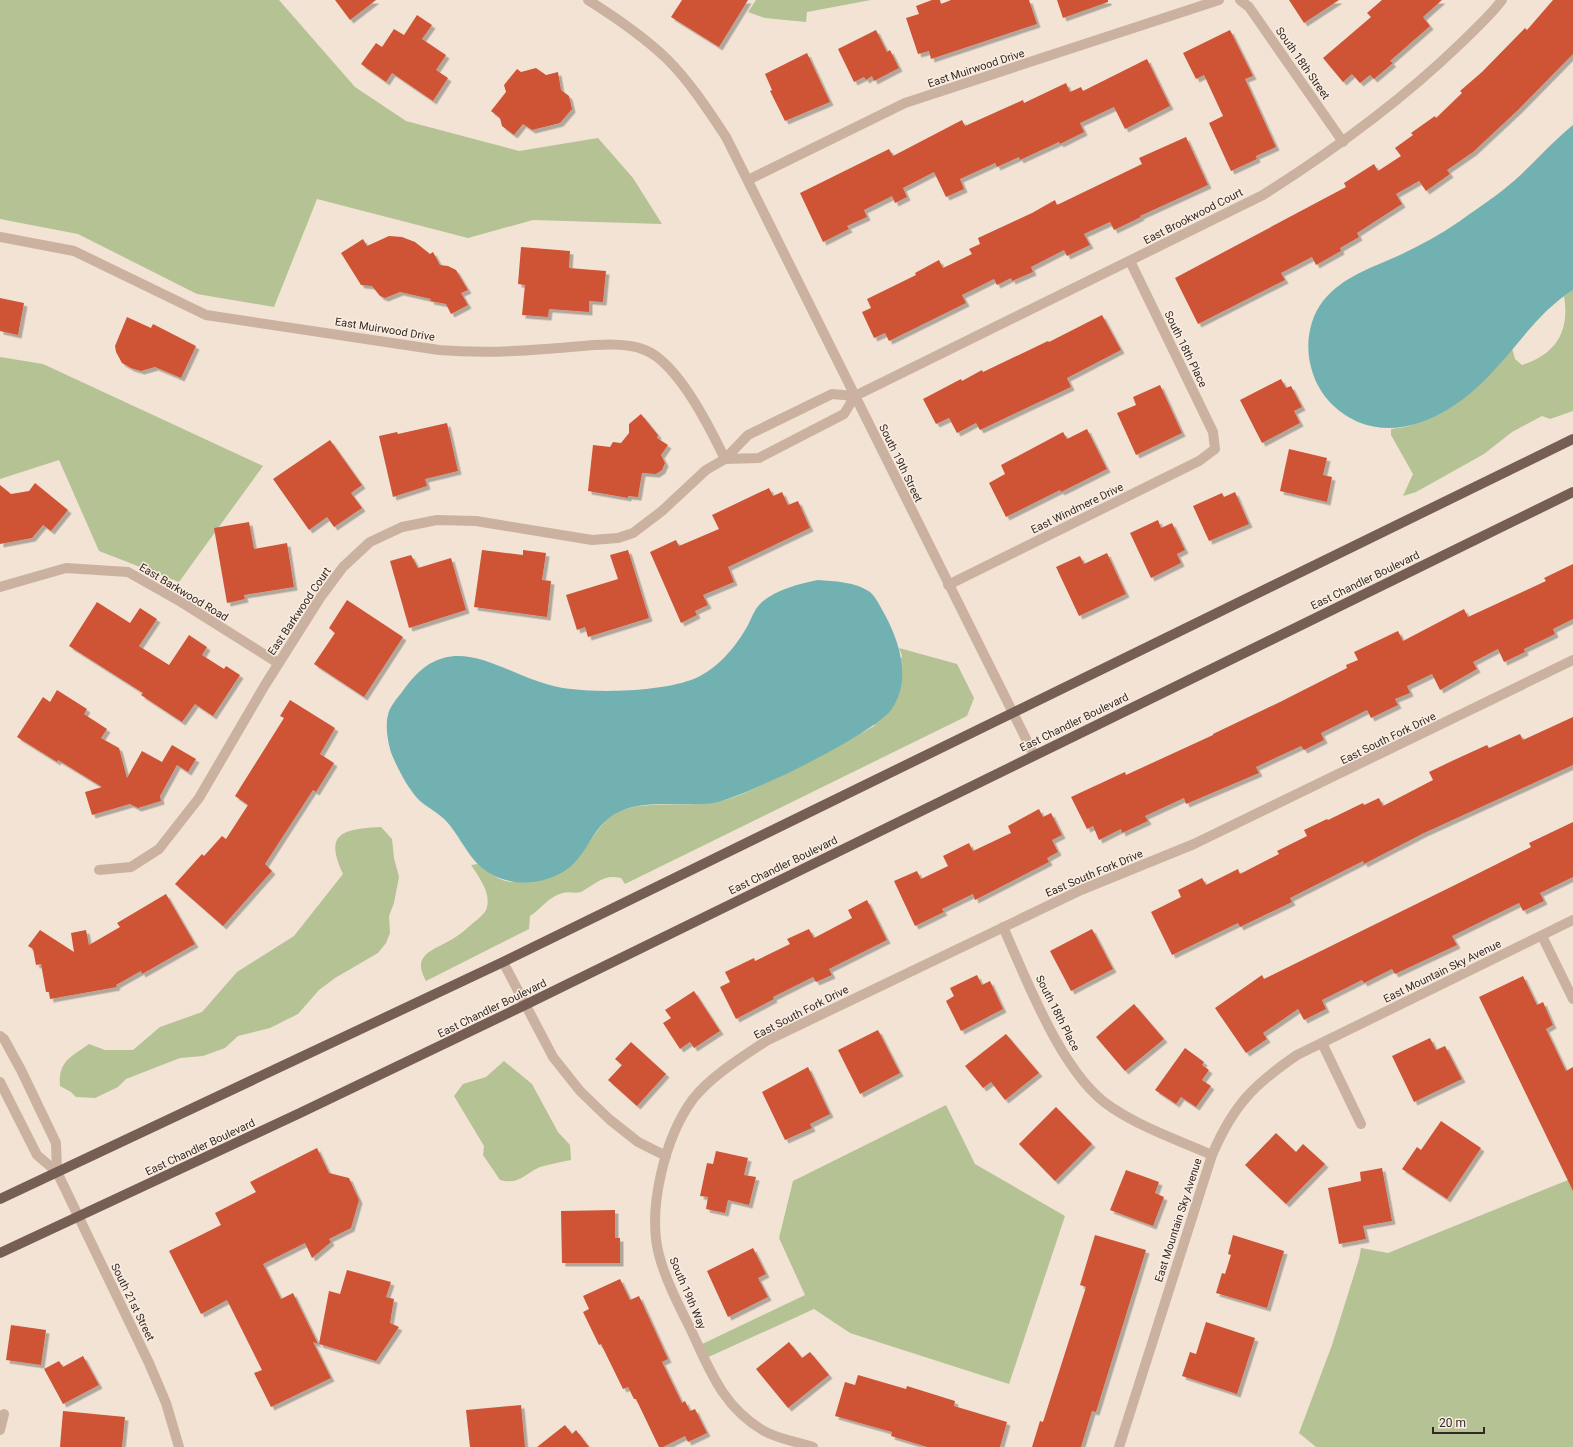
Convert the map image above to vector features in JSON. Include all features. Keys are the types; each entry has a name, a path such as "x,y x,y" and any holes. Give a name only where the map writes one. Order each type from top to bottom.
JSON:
{"main road":[{"path":"0,1199 279,1070 503,962 1573,439"},
{"name":"East Chandler Boulevard","path":"0,1253 300,1113 525,1005 1573,492"}],"street":[{"name":"South 19th Street","path":"588,0 622,22 667,59 702,100 726,137 1034,755"},
{"name":"East Muirwood Drive","path":"748,180 905,103 1219,0"},
{"name":"South 18th Street","path":"1240,0 1249,7 1343,142"},
{"name":"East Brookwood Court","path":"855,396 1263,194 1343,142 1404,95 1436,68 1502,0"},
{"name":"East Muirwood Drive","path":"0,237 74,251 206,315 439,350 477,353 614,344 645,350 662,361 679,379 714,435 725,459"},
{"name":"South 18th Place","path":"1130,261 1213,432 1215,450"},
{"name":"East Barkwood Court","path":"99,870 130,867 159,849 199,798 278,663 320,598 343,567 370,542 402,527 437,520 476,521 592,540 618,538 633,533 662,511 706,470 725,459 748,435 832,394 855,396 844,414 759,458 725,459"},
{"name":"East Windmere Drive","path":"948,585 1199,461 1215,450"},
{"name":"East Barkwood Road","path":"0,587 66,568 128,572 181,602 278,663"},
{"name":"East South Fork Drive","path":"666,1156 677,1128 693,1099 729,1065 766,1041 1081,890 1194,844 1573,660"},
{"name":"East Mountain Sky Avenue","path":"1119,1447 1212,1155 1224,1129 1237,1108 1250,1092 1277,1069 1298,1055 1573,920"},
{"name":"South 18th Place","path":"1003,927 1060,1048 1081,1079 1110,1106 1139,1123 1212,1155"},
{"path":"1542,936 1573,999"},
{"path":"503,962 553,1057 580,1092 638,1142 666,1156"},
{"name":"South 21st Street","path":"0,1036 22,1070 56,1143 57,1172 149,1363 166,1403 179,1447"},
{"path":"1322,1043 1361,1124"},
{"name":"South 21st Street","path":"0,1082 37,1155 57,1172"},
{"name":"South 19th Way","path":"666,1156 657,1192 656,1226 659,1254 679,1307 704,1359 722,1394 744,1416 765,1431 813,1447"},
{"path":"0,1430 4,1414"}],"green space":[{"path":"0,0 279,0 355,87 406,121 519,151 598,138 633,178 662,224 533,220 468,238 317,199 274,307 197,294 78,234 0,219"},
{"path":"756,0 871,0 807,12 806,22 765,18 748,12"},
{"path":"1573,290 1573,411 1550,419 1542,416 1512,432 1484,454 1416,492 1403,496 1413,474 1391,435 1391,429 1410,426 1427,420 1459,401 1488,376 1512,348 1515,359 1522,365 1544,355 1558,340 1565,320 1564,296"},
{"path":"0,357 43,364 263,466 179,582 99,551 59,460 0,479"},
{"path":"899,648 957,664 974,698 967,716 625,884 621,878 609,877 600,880 581,892 565,892 553,897 530,916 529,929 426,981 422,972 421,964 423,958 433,949 462,933 482,916 486,909 488,901 486,890 471,865 478,864 500,879 515,882 583,850 600,827 610,817 623,810 646,805 704,804 716,802 748,792 790,771 874,726 902,656"},
{"path":"381,827 392,839 394,858 399,877 394,903 389,916 390,933 386,943 378,953 335,978 319,990 298,1014 270,1028 238,1036 225,1048 203,1056 180,1058 126,1079 118,1087 95,1098 76,1097 71,1092 60,1086 61,1071 67,1060 89,1044 105,1050 133,1050 160,1027 202,1012 237,972 294,936 343,874 337,860 335,849 336,841 347,832 357,829"},
{"path":"504,1061 532,1084 558,1132 570,1145 571,1160 540,1167 522,1178 512,1181 500,1180 483,1155 484,1146 454,1096 463,1084 486,1077"},
{"path":"946,1105 975,1164 1065,1216 1009,1384 850,1333 814,1309 704,1359 698,1346 805,1295 779,1238 793,1181"},
{"path":"1573,1178 1573,1447 1316,1447 1299,1433 1332,1345 1359,1259 1361,1248 1388,1253"}],"water":[{"path":"1573,125 1573,290 1541,316 1506,357 1469,395 1435,417 1416,424 1397,428 1378,427 1358,422 1341,412 1322,392 1314,376 1309,359 1308,341 1311,324 1323,301 1339,285 1349,279 1369,268 1416,247 1460,221 1508,186"},
{"path":"818,580 858,586 870,592 880,606 895,638 902,662 901,687 891,710 879,721 835,749 778,778 729,799 702,804 658,804 637,806 614,814 598,829 574,863 566,870 555,876 543,880 518,882 494,876 483,869 470,855 447,822 420,801 412,791 404,780 392,755 387,730 387,719 390,709 400,694 422,670 441,659 461,656 482,660 547,684 571,689 615,691 664,687 691,680 709,671 738,642 757,607 768,597 788,588"}],"building":[{"path":"335,0 376,0 350,20"},
{"path":"682,0 748,0 719,47 671,17"},
{"path":"932,0 940,0 941,4 951,0 1029,0 1037,24 931,59 929,51 918,54 906,18 919,14 916,6"},
{"path":"1057,0 1108,0 1108,2 1063,18"},
{"path":"1289,0 1339,0 1304,23"},
{"path":"1382,0 1442,0 1423,17 1430,26 1390,61 1393,63 1374,79 1370,75 1360,83 1352,74 1343,82 1323,58 1371,17 1367,13"},
{"path":"1553,0 1573,0 1573,54 1518,110 1473,152 1447,170 1450,174 1426,191 1419,181 1396,194 1402,204 1357,233 1359,237 1340,248 1341,251 1316,265 1312,257 1281,273 1285,280 1198,324 1175,278 1346,187 1344,183 1374,164 1378,171 1401,156 1395,148 1413,135 1411,133 1435,116 1436,118 1462,93 1460,91 1482,72 1525,28 1527,30"},
{"path":"417,15 432,25 422,39 446,55 436,70 448,78 433,101 392,73 386,82 361,64 376,43 382,47 394,29 404,35"},
{"path":"876,30 887,52 890,50 899,68 874,81 872,76 866,80 864,77 854,82 838,49"},
{"path":"1230,30 1253,76 1245,79 1276,147 1256,156 1257,159 1231,171 1209,123 1223,116 1204,75 1196,79 1183,53"},
{"path":"807,53 830,102 785,121 770,91 772,90 765,74"},
{"path":"1147,59 1170,106 1125,129 1114,107 1080,123 1084,132 1060,144 1059,142 1020,160 1019,157 997,167 995,163 960,179 964,189 946,197 934,172 903,188 907,197 895,203 892,196 864,210 867,217 847,226 849,229 823,242 800,193 889,149 893,156 962,120 965,126 1023,100 1024,103 1066,83 1070,92 1081,87 1083,91"},
{"path":"536,68 546,75 558,72 561,90 569,96 572,109 560,123 532,130 523,124 514,135 502,126 500,118 491,111 506,92 504,85 517,69 521,72"},
{"path":"1186,137 1208,185 1140,216 1141,217 1114,230 1110,222 1084,234 1090,245 1067,256 1064,250 1031,267 1033,272 1012,281 1011,278 997,285 994,279 962,295 966,303 889,341 885,333 874,338 862,312 871,308 867,299 916,275 915,273 939,260 943,268 972,254 969,249 980,244 978,238 1032,213 1055,200 1057,205 1142,164 1139,158"},
{"path":"389,236 402,237 415,242 430,254 433,252 440,265 448,266 456,270 468,290 461,293 468,305 451,314 446,304 430,301 431,299 400,292 385,298 380,296 372,286 361,285 341,253 363,239 367,246"},
{"path":"521,247 570,251 569,268 606,271 603,302 589,301 589,312 549,309 548,317 522,315 525,285 518,284"},
{"path":"0,298 24,303 18,335 0,331"},
{"path":"1102,315 1121,350 1067,378 1071,387 980,430 976,423 957,433 949,418 936,424 923,399 961,379 962,381 982,370 983,372 1048,341 1049,342"},
{"path":"127,317 151,328 153,324 196,346 181,378 155,367 141,371 122,363 116,352 115,346"},
{"path":"1281,379 1286,388 1291,386 1302,407 1294,411 1300,423 1262,443 1240,400"},
{"path":"1160,385 1182,433 1136,455 1117,413 1136,405 1133,397"},
{"path":"641,414 658,435 657,438 668,445 661,455 665,463 662,470 656,474 642,473 638,497 628,496 628,498 588,491 593,445 610,447 613,442 621,443 629,433 629,424"},
{"path":"447,423 458,471 425,479 427,486 393,497 379,436 397,432 398,434"},
{"path":"1087,429 1107,469 1061,492 1060,490 1006,517 989,483 1005,474 1001,465 1063,432 1067,439"},
{"path":"330,440 362,485 351,493 362,508 334,527 327,517 309,530 273,479"},
{"path":"1289,449 1327,458 1323,475 1332,477 1327,502 1280,491"},
{"path":"35,483 68,510 51,531 43,525 32,538 0,544 0,485 11,494 29,491"},
{"path":"769,488 773,496 782,492 788,505 798,501 810,528 728,567 734,582 703,595 708,605 695,611 697,615 681,623 650,552 676,540 679,546 719,529 712,515"},
{"path":"1235,492 1249,524 1209,541 1193,506 1222,493 1224,497"},
{"path":"1158,520 1161,528 1172,523 1185,550 1177,554 1181,563 1151,578 1130,533"},
{"path":"249,522 254,549 287,543 294,587 244,595 245,599 227,603 214,528"},
{"path":"482,550 523,555 523,550 546,553 542,580 551,581 547,617 474,607"},
{"path":"628,550 649,618 588,637 585,627 577,630 566,595 618,579 610,555"},
{"path":"1107,553 1126,594 1079,616 1056,567 1080,556 1084,564"},
{"path":"411,555 418,568 451,558 466,610 409,628 390,561"},
{"path":"1573,564 1573,619 1553,629 1555,634 1524,649 1525,652 1504,662 1498,649 1473,662 1477,669 1440,690 1432,674 1407,686 1410,693 1395,699 1398,705 1371,718 1367,710 1321,733 1324,740 1304,750 1301,746 1256,767 1259,773 1186,804 1184,798 1145,816 1148,821 1122,833 1121,829 1099,840 1093,826 1087,829 1071,797 1125,772 1126,775 1213,735 1347,668 1346,665 1358,660 1354,652 1398,631 1403,641 1464,609 1468,617 1546,581 1544,578"},
{"path":"347,600 403,637 364,697 314,664 335,633 329,628"},
{"path":"97,602 130,623 140,608 157,619 139,646 169,665 189,635 207,647 202,655 224,669 226,666 240,675 213,716 195,704 182,722 141,695 143,693 69,646"},
{"path":"57,690 87,709 84,714 107,729 101,738 119,748 127,778 142,751 162,762 172,745 196,759 188,772 177,765 160,796 161,801 138,808 130,804 92,815 85,792 102,787 58,760 57,762 17,737 43,697 50,702"},
{"path":"290,700 335,728 320,754 334,763 316,792 313,790 265,864 272,871 223,926 175,884 202,854 204,856 222,836 226,839 248,805 235,796 284,718 280,716"},
{"path":"1573,717 1573,765 1424,833 1364,864 1363,861 1290,898 1292,902 1240,927 1238,923 1172,955 1151,912 1181,897 1178,890 1202,878 1206,885 1238,869 1240,874 1279,854 1277,851 1307,836 1304,830 1327,819 1328,820 1363,803 1364,805 1379,798 1383,806 1433,780 1429,772 1454,760 1487,745 1489,748 1520,734 1523,740"},
{"path":"1039,809 1043,817 1051,813 1062,835 1052,840 1058,852 1047,858 1049,862 975,900 973,894 942,909 944,912 915,926 894,881 917,871 921,879 948,866 943,856 969,843 973,851 1011,833 1008,826"},
{"path":"1573,822 1573,877 1540,893 1544,901 1523,911 1519,903 1452,936 1457,945 1395,974 1392,969 1364,983 1362,980 1322,1000 1326,1009 1304,1020 1298,1009 1263,1033 1267,1039 1246,1053 1215,1008 1262,975 1264,979 1531,847 1529,843"},
{"path":"166,894 195,944 142,974 141,971 116,985 117,987 50,999 49,992 46,992 41,964 36,965 33,949 28,946 40,930 74,952 71,933 86,930 89,945 120,927 117,923"},
{"path":"867,900 887,940 829,969 832,975 816,982 813,977 773,997 774,999 736,1019 720,987 730,982 725,972 754,958 755,961 790,944 787,939 809,929 814,938 852,918 848,910"},
{"path":"1092,929 1113,969 1071,991 1050,951"},
{"path":"977,975 982,985 990,981 1003,1009 961,1031 946,1001 954,996 950,988"},
{"path":"1523,976 1537,1005 1543,1002 1553,1025 1546,1029 1566,1071 1573,1067 1573,1191 1479,997"},
{"path":"694,991 720,1031 694,1048 690,1042 680,1049 663,1023 671,1018 665,1010"},
{"path":"1134,1004 1164,1039 1125,1071 1096,1037"},
{"path":"878,1030 900,1073 860,1094 838,1050"},
{"path":"1006,1034 1039,1073 1005,1100 991,1082 983,1088 965,1066"},
{"path":"1430,1038 1436,1050 1445,1046 1462,1079 1414,1102 1392,1056"},
{"path":"631,1042 666,1074 637,1106 608,1080 622,1065 615,1059"},
{"path":"1185,1048 1204,1062 1202,1065 1209,1070 1202,1080 1211,1086 1196,1107 1181,1097 1176,1104 1155,1090"},
{"path":"808,1067 830,1114 810,1124 812,1128 785,1140 762,1092"},
{"path":"1056,1107 1092,1144 1055,1181 1019,1144"},
{"path":"1441,1121 1481,1148 1447,1199 1402,1169 1417,1147 1421,1150"},
{"path":"1276,1133 1296,1152 1303,1144 1325,1164 1286,1204 1245,1165"},
{"path":"317,1148 329,1173 349,1178 359,1200 351,1228 329,1239 331,1242 312,1258 305,1243 263,1264 281,1299 293,1293 318,1344 313,1342 331,1378 271,1407 254,1373 262,1370 227,1300 201,1314 169,1251 221,1225 215,1213 256,1192 250,1182"},
{"path":"716,1151 748,1158 744,1175 756,1177 749,1205 728,1200 725,1213 706,1209 708,1197 700,1196 707,1163 713,1164"},
{"path":"1382,1168 1392,1221 1363,1226 1366,1239 1339,1244 1328,1188 1361,1181 1360,1172"},
{"path":"1126,1170 1159,1182 1155,1193 1164,1197 1153,1226 1110,1210"},
{"path":"615,1210 615,1238 620,1238 620,1263 562,1263 561,1211"},
{"path":"1095,1235 1146,1250 1096,1412 1092,1411 1081,1447 1032,1447 1040,1421 1043,1422 1086,1287 1080,1285"},
{"path":"1233,1235 1284,1251 1267,1308 1216,1293 1222,1273 1225,1274 1231,1255 1228,1254"},
{"path":"753,1248 766,1274 758,1278 768,1297 728,1317 707,1271"},
{"path":"347,1270 391,1282 386,1297 394,1299 390,1323 399,1327 376,1361 319,1344 329,1291 340,1294"},
{"path":"620,1279 630,1300 639,1296 668,1359 662,1362 682,1403 685,1401 690,1411 695,1409 707,1433 688,1442 685,1436 663,1447 659,1447 636,1399 634,1399 628,1387 623,1389 601,1344 599,1345 583,1312 589,1309 583,1296"},
{"path":"1206,1322 1255,1338 1237,1394 1182,1376 1190,1352 1196,1354"},
{"path":"11,1325 46,1330 41,1365 6,1360"},
{"path":"789,1342 802,1358 810,1352 829,1375 788,1408 756,1369"},
{"path":"83,1356 99,1385 63,1404 44,1369 59,1361 63,1367"},
{"path":"858,1375 906,1389 907,1386 955,1401 954,1406 1007,1422 1000,1447 927,1447 891,1436 892,1432 835,1416 845,1382 855,1385"},
{"path":"521,1405 525,1447 470,1447 466,1410"},
{"path":"63,1411 125,1417 122,1447 60,1447"},
{"path":"565,1425 572,1434 576,1430 589,1447 537,1447"}]}
